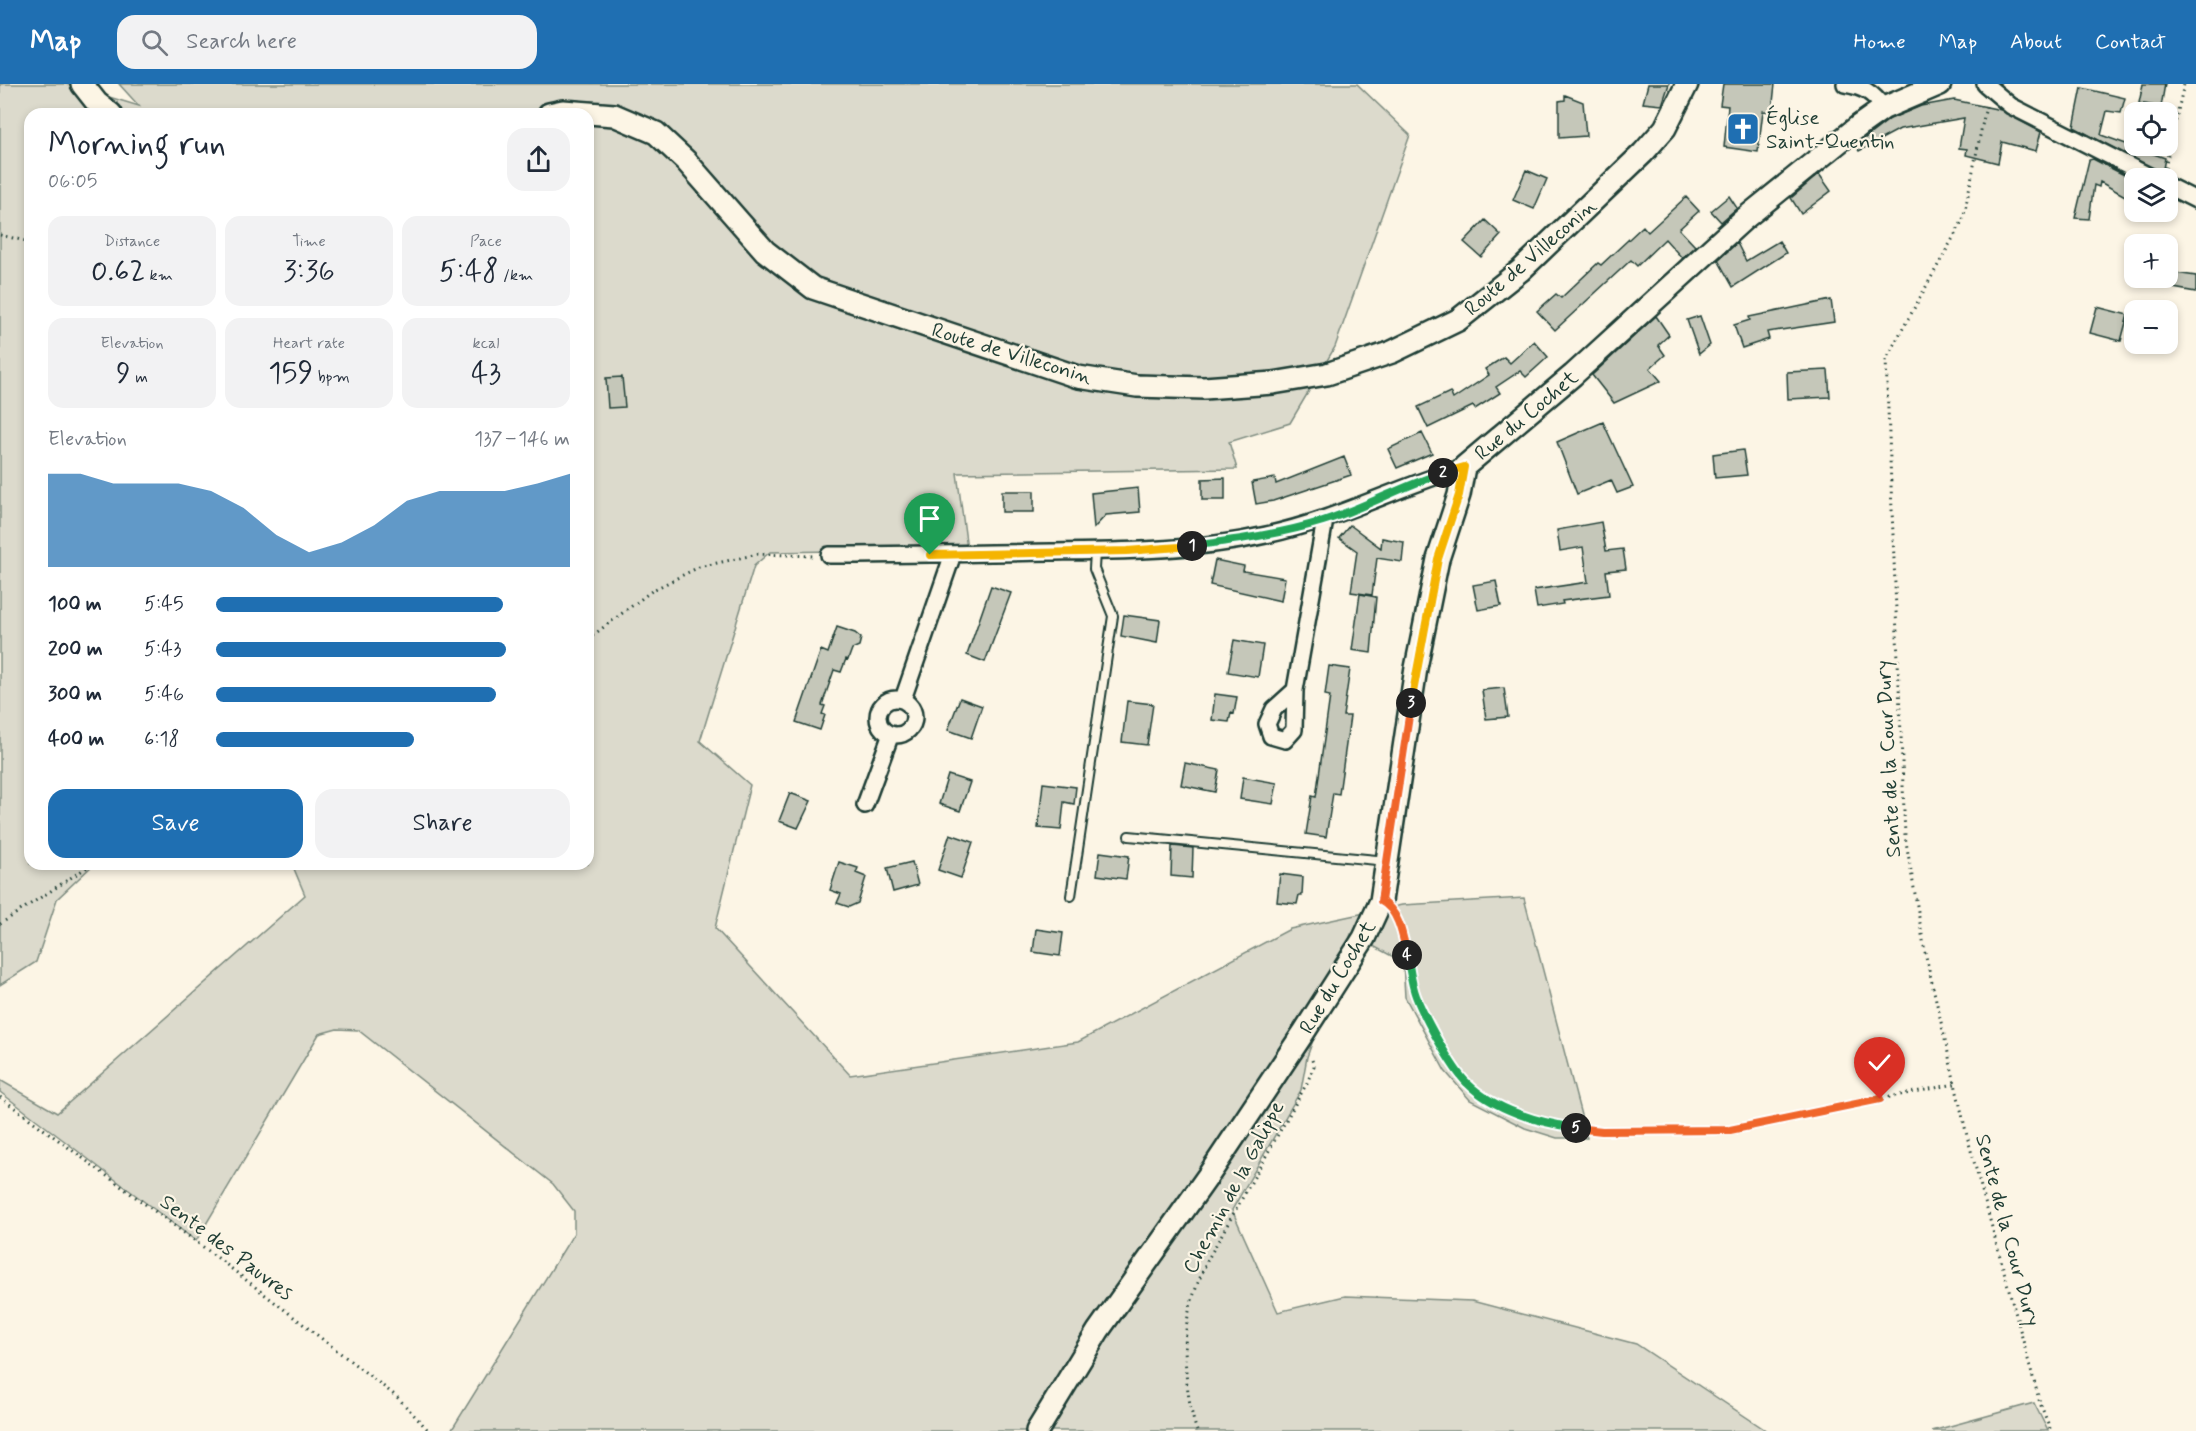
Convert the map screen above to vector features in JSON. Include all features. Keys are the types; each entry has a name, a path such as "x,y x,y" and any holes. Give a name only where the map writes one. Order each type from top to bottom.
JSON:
{"street":[{"path":"82,84 103,108"},
{"name":"Route de Villeconin","path":"594,113 614,115 656,133 686,161 765,251 813,288 1078,377 1137,386 1204,388 1273,383 1327,374 1392,352 1458,320 1521,270 1643,153 1665,128 1688,84"},
{"path":"1845,84 1862,87 1875,95 1884,108"},
{"name":"Rue du Cochet","path":"1037,1431 1098,1331 1208,1176 1304,1032 1364,938 1381,901 1416,668 1438,559 1459,495 1464,467 1573,375 1744,219 1884,108 1940,84"},
{"path":"1987,87 2011,106 2133,168"},
{"path":"2178,191 2196,200"},
{"path":"829,555 1095,551 1188,547 1263,536 1325,520 1416,482 1464,467"},
{"path":"1295,690 1325,520"},
{"path":"903,699 952,554"},
{"path":"903,699 912,708 915,720 909,730 903,734 891,734 882,727 879,710 886,701 903,699"},
{"path":"865,805 891,734"}],"lane":[{"path":"1071,896 1113,616 1094,569 1095,551"},
{"path":"1129,837 1388,862"}],"path":[{"path":"2164,168 2184,84"},
{"name":"Sente de la Cour Dury","path":"1987,87 1963,220 1886,359 1905,836 1925,952 1955,1084 2016,1318 2040,1403 2051,1431"},
{"path":"0,235 24,241"},
{"path":"594,634 653,590 699,567 758,554 829,555"},
{"path":"0,924 83,870"},
{"path":"1381,901 1388,904 1401,929 1416,996 1447,1054 1467,1083 1500,1105 1541,1123 1602,1131 1730,1130 1955,1084"},
{"name":"Chemin de la Galippe","path":"1197,1431 1192,1418 1185,1343 1188,1316 1208,1259 1314,1066 1304,1032"},
{"name":"Sente des Pauvres","path":"0,1097 248,1281 397,1397 429,1431"}],"shaded area":[{"path":"0,84 66,84 139,106 119,84 1357,84 1410,135 1335,347 1290,423 1229,442 1237,469 957,473 967,549 770,552 754,566 700,741 750,785 715,928 850,1075 1078,1042 1290,929 1402,905 1524,898 1587,1138 1557,1138 1525,1128 1470,1100 1445,1071 1405,997 1403,962 1351,934 1307,1057 1301,1090 1232,1210 1278,1312 1345,1296 1472,1301 1636,1344 1767,1431 451,1431 574,1233 574,1211 553,1184 358,1030 337,1029 319,1034 196,1241 0,1092 0,1080 57,1113 305,895 295,870 594,870 594,108 24,108 24,870 88,870 57,899 36,962 0,985"},
{"path":"2034,1403 2048,1431 1932,1431"}],"building":[{"path":"1648,84 1669,84 1662,105 1643,103"},
{"name":"Église Saint-Quentin","path":"1723,84 1775,84 1772,112 1763,111 1758,152 1724,147 1728,106 1720,105"},
{"path":"2143,84 2165,84 2162,102 2139,102"},
{"path":"2082,88 2125,98 2121,113 2107,111 2101,135 2124,143 2124,154 2074,127"},
{"path":"1565,95 1583,102 1586,136 1559,138 1559,101 1565,100"},
{"path":"1954,100 2001,110 2041,132 2036,151 2002,142 1998,163 1966,155 1967,149 1959,148 1964,118 1900,129 1859,151 1856,145 1890,119 1921,106"},
{"path":"2128,156 2165,158 2163,168 2151,168"},
{"path":"2093,159 2124,175 2124,195 2100,182 2099,187 2094,185 2089,219 2075,218 2089,160"},
{"path":"1526,170 1547,179 1534,209 1513,200"},
{"path":"1819,174 1831,191 1801,214 1791,198"},
{"path":"1729,196 1737,208 1721,222 1711,211"},
{"path":"1686,197 1699,211 1679,229 1695,246 1682,258 1665,239 1637,266 1631,260 1555,330 1537,311 1556,294 1561,298 1598,263 1601,265 1643,226 1648,232"},
{"path":"1485,220 1501,235 1481,257 1464,242"},
{"path":"1779,241 1786,253 1733,287 1718,260 1737,243 1746,261"},
{"path":"2178,273 2196,276 2196,292 2174,288 2178,288"},
{"path":"1831,300 1834,322 1767,332 1769,339 1742,348 1734,325 1750,320 1749,317"},
{"path":"2097,307 2124,314 2121,341 2090,333"},
{"path":"1656,316 1669,335 1658,345 1665,355 1650,368 1661,381 1614,403 1592,375"},
{"path":"1700,316 1710,345 1699,354 1687,320"},
{"path":"1534,341 1548,357 1526,377 1520,371 1496,387 1500,393 1475,409 1473,406 1428,428 1418,407 1450,392 1453,399 1489,375 1485,369 1504,357 1510,363"},
{"path":"1828,370 1830,397 1788,399 1787,372"},
{"path":"622,377 625,407 608,408 606,378"},
{"path":"1603,422 1633,487 1617,493 1611,480 1577,494 1557,442"},
{"path":"1422,433 1432,453 1397,468 1388,449"},
{"path":"1743,450 1747,475 1715,478 1713,454"},
{"path":"1344,457 1351,475 1273,501 1256,504 1252,482 1275,478 1276,484"},
{"path":"1225,478 1225,500 1202,500 1202,479"},
{"path":"1138,488 1140,512 1106,515 1094,528 1091,493"},
{"path":"1002,491 1034,491 1034,512 1002,512"},
{"path":"1601,522 1606,551 1623,549 1626,569 1606,571 1609,595 1562,601 1563,604 1537,608 1534,590 1588,582 1583,547 1560,551 1557,530"},
{"path":"1350,525 1381,548 1382,538 1404,542 1402,562 1377,558 1372,595 1351,592 1357,551 1339,538"},
{"path":"1215,560 1244,566 1243,571 1285,578 1281,601 1210,585"},
{"path":"1496,581 1501,606 1478,610 1473,585"},
{"path":"991,586 1011,593 985,662 967,655"},
{"path":"1360,594 1376,597 1371,653 1352,650"},
{"path":"1124,615 1160,620 1157,643 1121,636"},
{"path":"837,627 855,633 861,638 859,646 852,649 841,672 834,670 822,705 825,706 822,714 825,715 820,730 796,722 821,650 828,653"},
{"path":"1234,640 1263,645 1258,677 1228,672"},
{"path":"1329,666 1350,669 1343,716 1350,716 1339,794 1333,793 1326,837 1306,834 1312,796 1316,797 1330,696 1325,695"},
{"path":"1504,688 1508,717 1486,719 1482,690"},
{"path":"1215,694 1237,697 1234,714 1231,713 1229,722 1212,720"},
{"path":"960,698 982,706 971,738 948,730"},
{"path":"1127,701 1153,704 1147,745 1122,742"},
{"path":"1185,763 1219,770 1215,792 1181,785"},
{"path":"948,775 970,782 960,811 939,804"},
{"path":"1243,777 1277,783 1273,804 1240,799"},
{"path":"1043,783 1076,787 1074,804 1064,802 1061,830 1038,828"},
{"path":"790,793 811,801 798,828 779,821"},
{"path":"950,834 973,842 961,878 938,870"},
{"path":"1172,846 1193,848 1192,878 1171,876"},
{"path":"1100,852 1129,856 1126,879 1097,875"},
{"path":"839,862 858,868 856,873 866,877 858,903 849,907 837,903 841,894 830,890"},
{"path":"912,862 918,885 893,892 887,868"},
{"path":"1280,874 1303,877 1302,895 1299,895 1297,904 1277,902"},
{"path":"1036,929 1063,933 1060,956 1033,952"}],"place":[{"name":"Église Saint-Quentin","path":"1743,129"}],"route":[{"path":"930,555 1127,551 1188,547 1263,536 1325,520 1416,482 1464,467 1459,495 1438,559 1416,668 1381,901 1388,904 1401,929 1416,996 1447,1054 1467,1083 1500,1105 1541,1123 1602,1131 1730,1130 1880,1099"}]}
